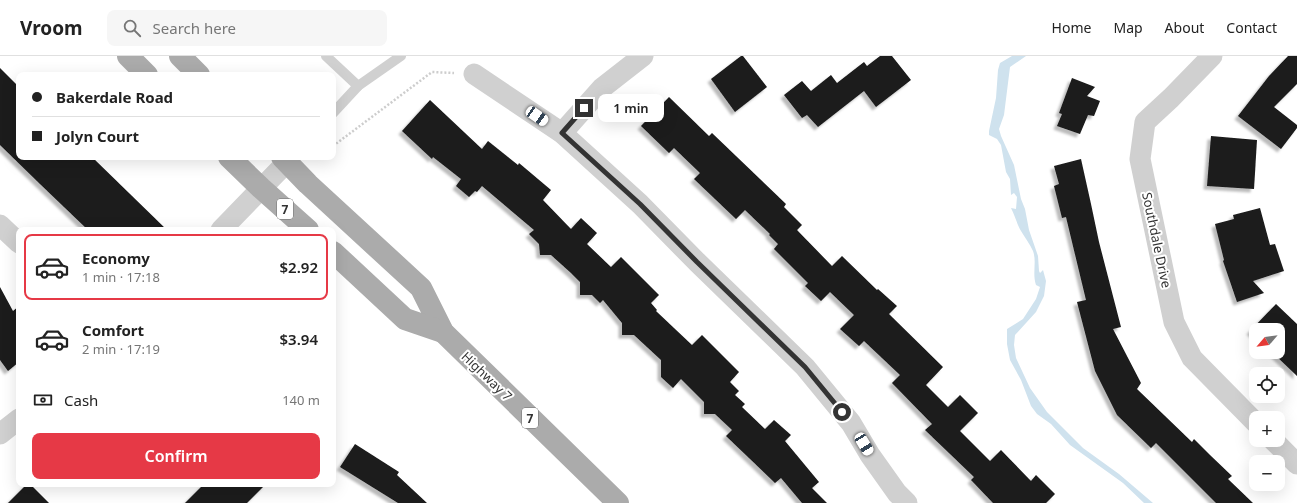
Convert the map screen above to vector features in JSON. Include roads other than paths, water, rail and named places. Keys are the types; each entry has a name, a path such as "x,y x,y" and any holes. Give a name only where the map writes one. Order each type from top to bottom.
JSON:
{"main road":[{"path":"128,56 144,72"},
{"path":"180,56 196,72"},
{"name":"7","path":"232,160 305,227"},
{"name":"Highway 7","path":"288,160 308,184 421,288 443,332 618,503"},
{"name":"Highway 7","path":"336,255 405,318 443,332"}],"street":[{"path":"562,133 602,88 643,56"},
{"name":"Southdale Drive","path":"1212,56 1172,98 1145,122 1140,159 1174,322 1192,358 1249,415"},
{"path":"474,74 562,133 640,204 697,262 805,367 851,423 870,455 897,493 907,503"},
{"path":"224,227 286,160"},
{"path":"0,225 16,240"},
{"path":"0,434 16,421"},
{"path":"1280,447 1297,464"}],"lane":[{"path":"326,56 358,86"},
{"path":"336,109 358,86 401,56"}],"water":[{"path":"1012,56 1026,56 1010,67 1004,115 999,129 1014,165 1029,230 1038,256 1039,271 1040,273 1043,270 1046,281 1044,296 1036,312 1015,335 1014,345 1016,358 1030,388 1047,412 1083,448 1119,474 1153,503 1144,503 1123,483 1070,445 1051,424 1037,414 1031,406 1021,380 1010,360 1007,344 1007,329 1023,319 1036,299 1040,287 1036,285 1034,276 1035,259 1033,251 1011,208 1016,209 1017,197 1014,193 1011,195 1010,179 1006,172 1001,145 997,139 989,135 996,98 1000,63"}]}
